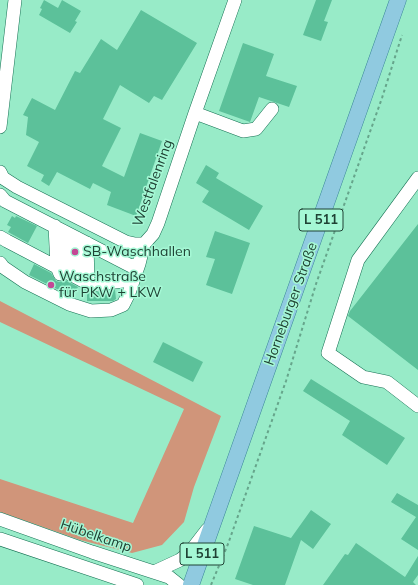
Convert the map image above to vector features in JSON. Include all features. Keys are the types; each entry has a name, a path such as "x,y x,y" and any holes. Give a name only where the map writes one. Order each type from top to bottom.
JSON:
{"main road":[{"name":"Horneburger Straße","path":"191,585 398,0"}],"street":[{"path":"0,127 15,0"},
{"name":"Westfalenring","path":"1,178 126,242 144,244 153,234 158,223 235,0"},
{"path":"195,113 243,132 256,129 272,109"},
{"path":"418,178 358,260 328,353 363,377 387,382 418,406"},
{"path":"0,195 5,201 131,266 139,264"},
{"path":"55,227 57,267 63,279 78,287 86,282 123,281 134,278"},
{"path":"55,227 57,267"},
{"path":"0,238 57,267"},
{"path":"82,241 86,282"},
{"path":"0,263 3,267 25,282 69,304 90,311 111,310 123,305 139,264 144,244"},
{"name":"Hübelkamp","path":"0,519 92,552 169,577 179,585"},
{"path":"154,572 180,560 190,552 212,524"},
{"path":"0,539 137,585"}],"path":[{"path":"211,585 228,544 286,381 316,284 382,98 403,32"}],"shaded area":[{"path":"0,301 221,416 194,487 184,522 162,545 132,553 80,540 0,512 0,479 133,523 184,409 0,322"}],"building":[{"path":"44,0 58,8 62,0 81,11 75,21 77,22 70,33 39,15 42,9 40,8"},
{"path":"316,0 332,0 324,21 328,22 321,41 303,35"},
{"path":"141,10 197,43 162,100 154,96 149,103 120,85 103,119 121,128 102,166 124,177 140,133 162,141 136,216 107,205 111,192 93,183 90,189 57,172 49,186 41,181 44,175 27,166 39,142 26,135 28,117 23,115 32,98 55,110 75,71 80,73 101,39 117,50"},
{"path":"243,43 274,54 266,76 297,86 289,107 259,97 250,122 219,111"},
{"path":"206,165 219,173 216,178 263,206 249,230 202,202 209,191 196,183"},
{"path":"12,216 15,218 16,216 37,226 28,243 8,232 11,227 7,225"},
{"path":"418,224 418,370 348,316 350,311"},
{"path":"215,231 250,243 232,294 206,285 215,259 206,257"},
{"path":"34,264 51,273 56,281 59,282 65,280 78,287 73,297 29,275"},
{"path":"115,290 116,299 113,301 87,301 87,292 92,293"},
{"path":"163,342 203,362 193,382 153,362"},
{"path":"311,379 405,438 387,465 342,435 350,421 303,391"},
{"path":"397,493 418,505 418,550 401,539 416,517 391,502"},
{"path":"311,510 331,524 313,549 301,540 285,585 253,585 235,579 254,526 291,538"},
{"path":"356,543 405,577 418,556 418,575 413,582 416,585 323,585 345,554 348,555"}],"place":[{"name":"SB-Waschhallen","path":"75,252"},
{"name":"Waschstraße für PKW + LKW","path":"51,285"}]}
